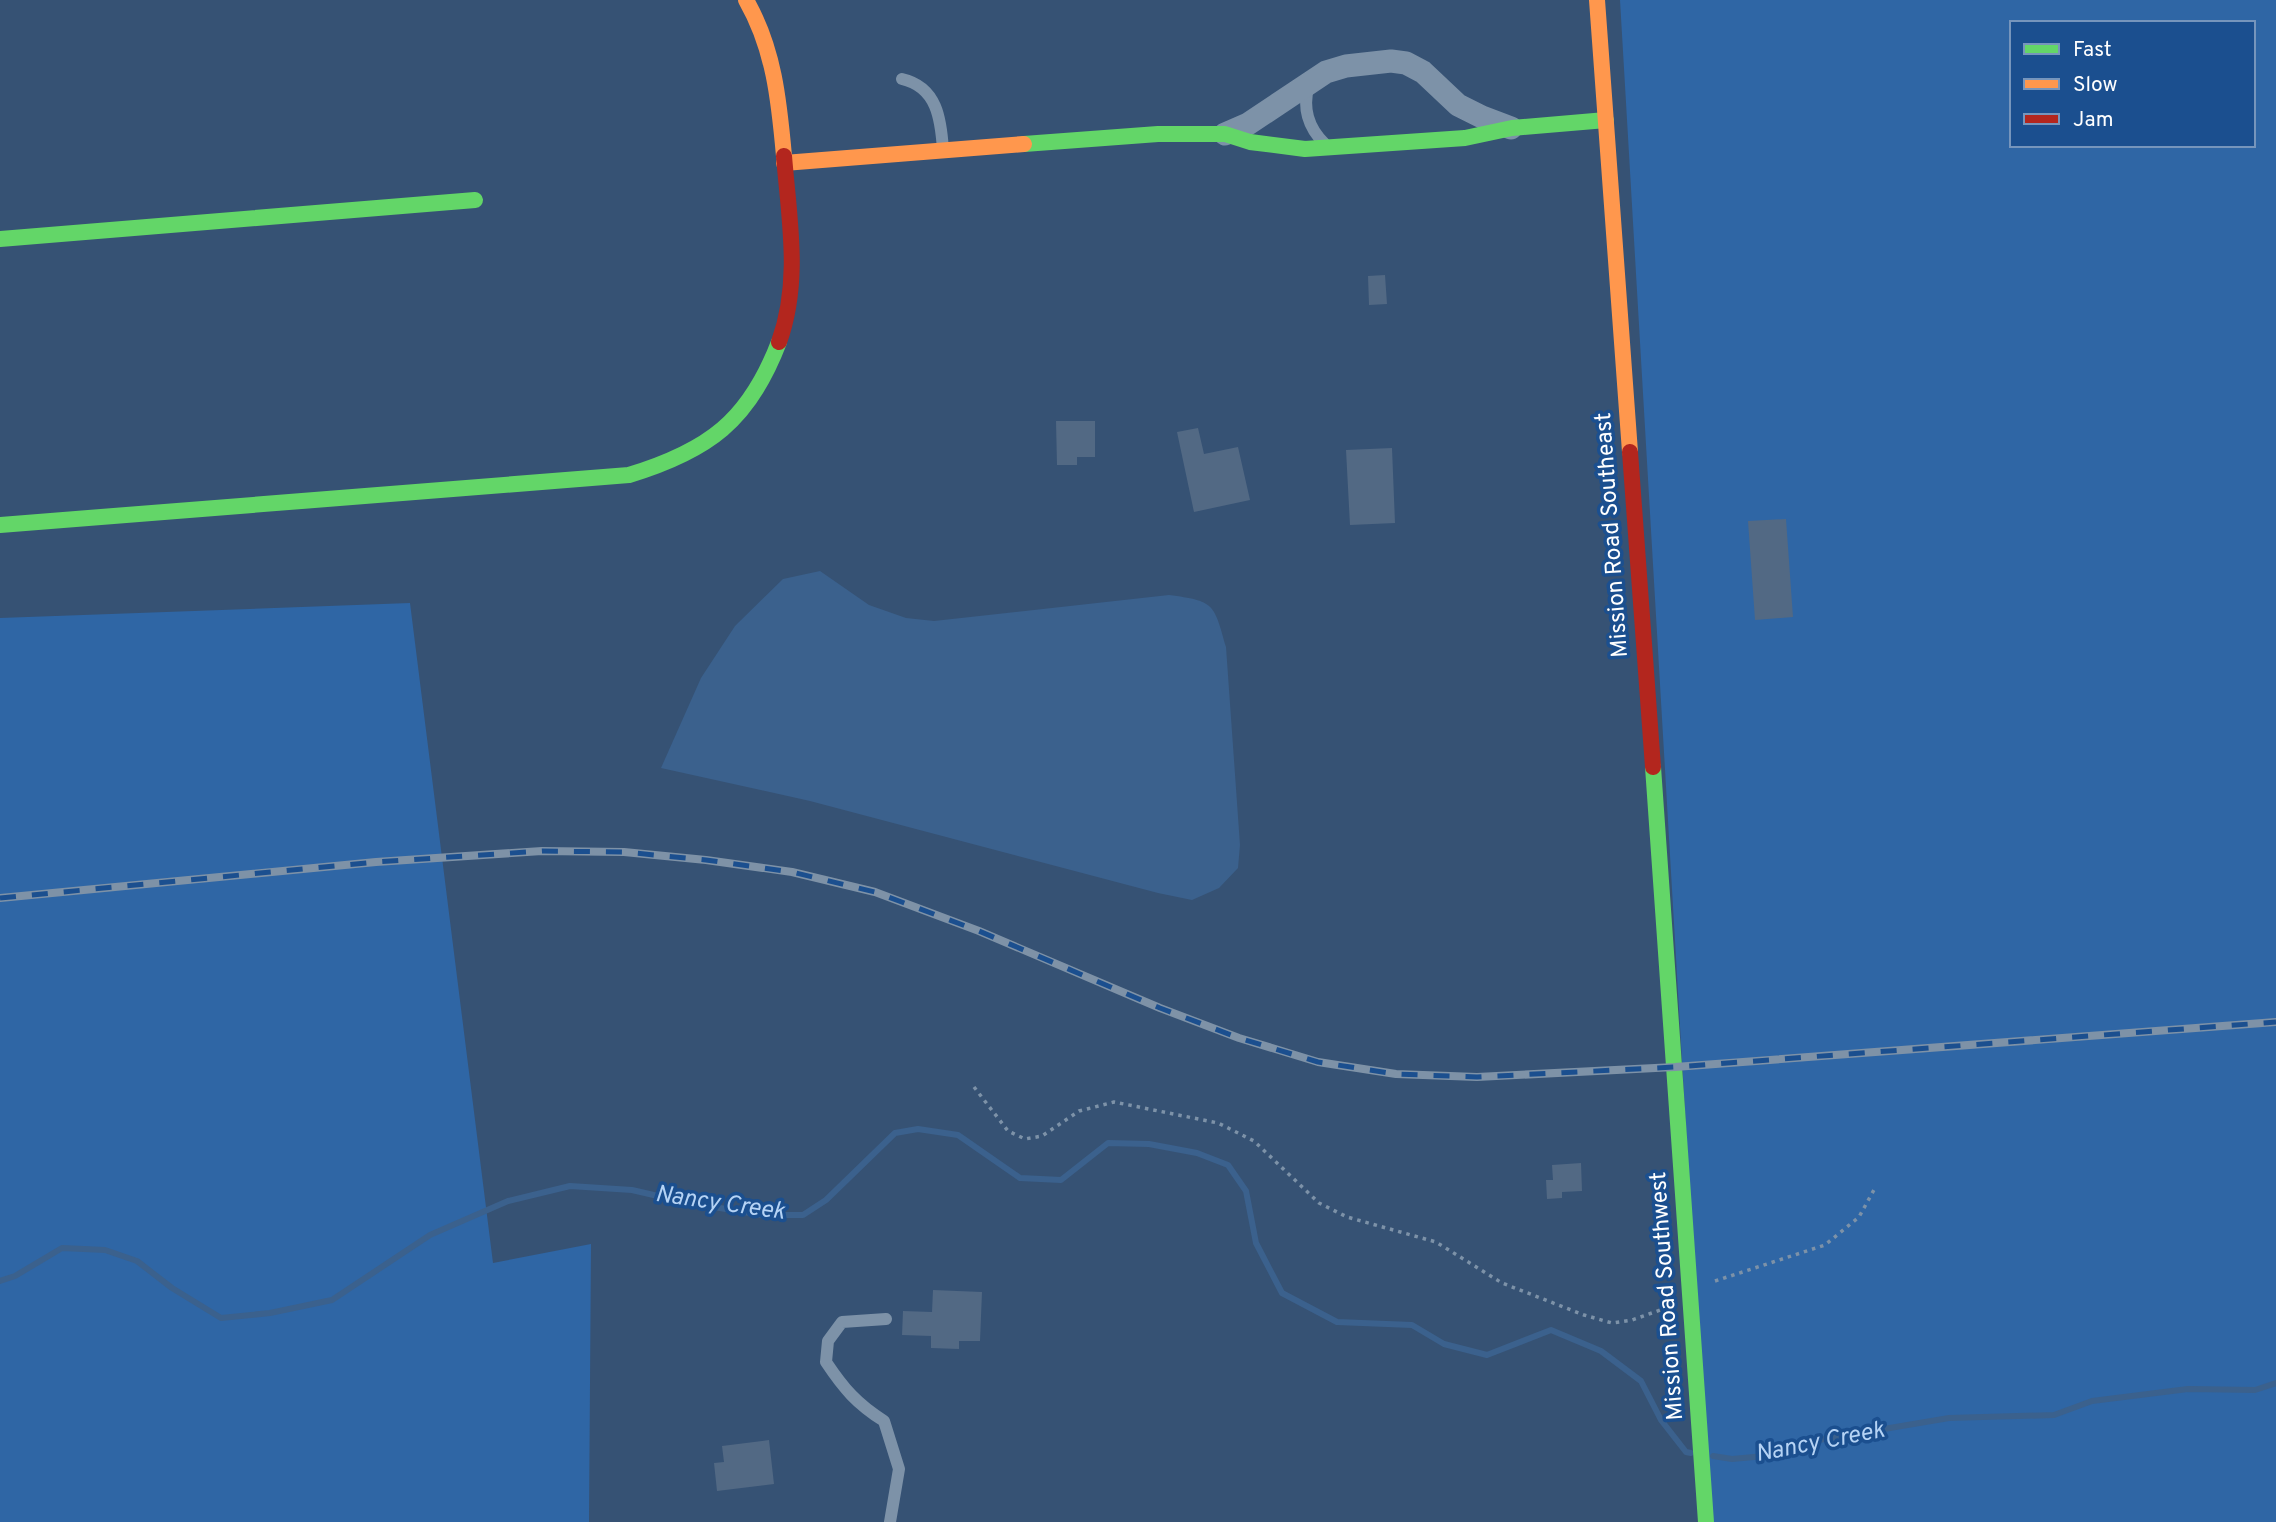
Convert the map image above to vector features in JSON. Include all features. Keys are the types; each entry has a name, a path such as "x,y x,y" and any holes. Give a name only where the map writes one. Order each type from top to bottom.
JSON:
{"street":[{"path":"0,525 629,475 667,463 704,444 736,415 768,371 784,329 792,288 793,265 776,77 763,32 746,0"},
{"name":"Mission Road Southeast","path":"1597,0 1675,1068"},
{"path":"1225,134 1248,124 1326,72 1346,66 1391,61 1406,63 1423,72 1458,105 1512,128"},
{"path":"784,163 1158,134 1225,134 1276,147 1330,148 1465,138 1512,128 1606,120"},
{"path":"0,239 475,201"},
{"name":"Mission Road Southwest","path":"1675,1068 1706,1516"}],"lane":[{"path":"902,79 914,81 924,88 933,101 942,132 943,150"},
{"path":"1310,81 1305,108 1315,133 1330,148"},
{"path":"886,1319 842,1322 828,1341 825,1362 860,1405 884,1421 899,1469 890,1522"}],"path":[{"path":"974,1087 1008,1132 1025,1139 1042,1136 1079,1111 1114,1102 1218,1123 1254,1141 1319,1203 1347,1217 1436,1242 1502,1283 1612,1323 1632,1320 1691,1294 1825,1245 1859,1217 1875,1188"}],"shaded area":[{"path":"1620,0 2276,0 2276,1522 1709,1522"},
{"path":"820,571 869,605 906,618 934,621 1169,595 1204,602 1215,613 1226,647 1240,845 1238,868 1219,888 1192,900 810,801 661,768 701,678 735,626 783,579"},
{"path":"410,603 493,1263 591,1244 589,1522 0,1522 0,618"}],"building":[{"path":"1385,275 1387,304 1369,305 1368,276"},
{"path":"1056,421 1095,421 1095,457 1077,457 1077,465 1057,465"},
{"path":"1198,428 1204,454 1238,447 1250,500 1194,512 1177,432"},
{"path":"1392,448 1395,523 1350,525 1346,450"},
{"path":"1786,519 1793,617 1755,620 1748,521"},
{"path":"1581,1163 1582,1191 1562,1192 1562,1198 1547,1199 1546,1180 1553,1180 1552,1165"},
{"path":"933,1290 982,1292 980,1341 959,1341 959,1349 931,1348 931,1336 902,1335 903,1311 932,1312"},
{"path":"769,1440 774,1484 717,1491 714,1463 724,1462 722,1446"}],"waterway":[{"name":"Nancy Creek","path":"0,1281 15,1276 62,1248 105,1250 137,1261 172,1288 221,1318 270,1313 332,1300 430,1235 508,1201 570,1186 632,1190 762,1215 803,1215 826,1200 895,1133 918,1129 958,1135 1020,1178 1061,1180 1108,1143 1149,1144 1197,1153 1228,1165 1246,1191 1256,1243 1282,1293 1337,1322 1412,1325 1444,1344 1487,1355 1551,1330 1601,1351 1641,1381 1661,1420 1686,1452 1691,1453"},
{"name":"Nancy Creek","path":"1713,1456 1732,1459 1765,1456 1795,1444 1949,1418 2054,1415 2092,1401 2188,1389 2255,1390 2276,1383"}],"railway":[{"path":"0,898 376,862 542,851 624,852 706,860 792,872 875,892 979,931 1160,1008 1239,1038 1318,1062 1396,1074 1477,1077 1675,1067 2276,1022"}],"traffic: fast":[{"path":"1024,144 1158,134 1225,134 1250,142 1305,149 1465,138 1512,128 1606,120"},
{"path":"0,239 475,200"},
{"path":"0,525 629,475 682,455 722,429 754,393 779,342"},
{"path":"1653,767 1706,1522"}],"traffic: slow":[{"path":"746,0 763,37 774,75 784,156"},
{"path":"1597,0 1630,452"},
{"path":"784,163 1024,144"}],"traffic: jam":[{"path":"779,342 786,319 792,273 784,156"},
{"path":"1630,452 1653,767"}]}
